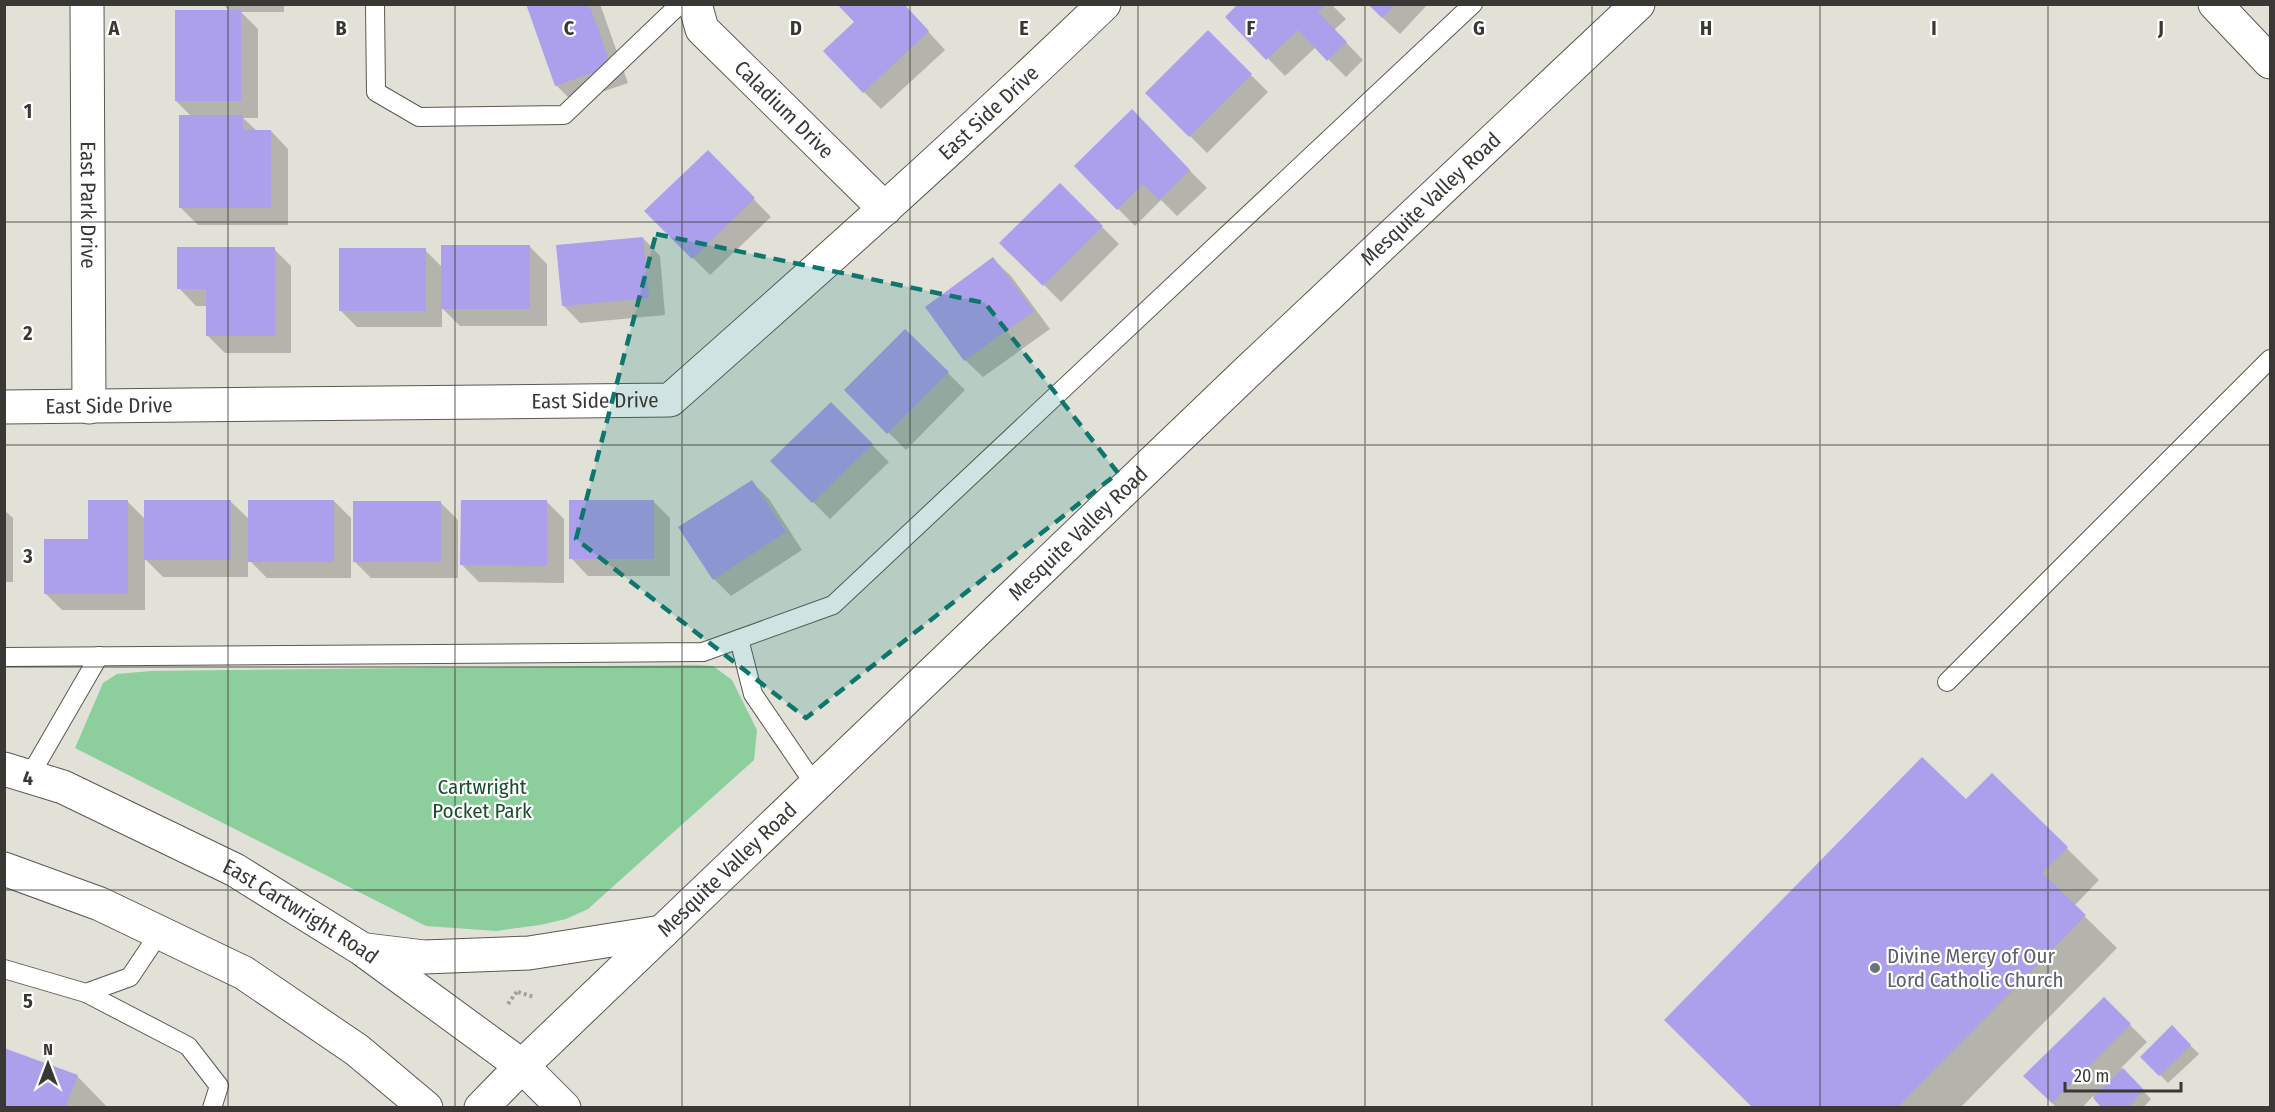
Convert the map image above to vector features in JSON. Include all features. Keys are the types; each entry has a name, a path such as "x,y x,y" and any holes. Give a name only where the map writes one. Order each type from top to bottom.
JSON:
{"street":[{"name":"East Park Drive","path":"87,4 89,407"},
{"name":"Caladium Drive","path":"695,4 702,29 885,209"},
{"name":"East Side Drive","path":"4,407 670,400 885,209 1104,4"},
{"name":"Mesquite Valley Road","path":"481,1107 815,784 1441,187 1638,4"},
{"path":"2215,4 2271,62"},
{"name":"East Cartwright Road","path":"17,773 63,787 235,870 362,949 522,1066 564,1107"},
{"path":"4,869 100,904 244,974 357,1050 426,1107"},
{"path":"362,949 424,957 529,953 662,932"}],"lane":[{"path":"375,4 376,92 419,117 564,115 680,4"},
{"path":"4,657 703,652 833,605 1473,4"},
{"path":"1947,682 2271,359"},
{"path":"739,639 753,694 815,784"},
{"path":"17,773 99,656"},
{"path":"86,993 130,977 160,932"},
{"path":"4,969 86,993 188,1046 219,1086 212,1107"}],"path":[{"path":"518,991 534,997"}],"highlighted area":[{"path":"656,234 985,303 1118,473 806,718 576,539"}],"green space":[{"name":"Cartwright Pocket Park","path":"713,666 732,680 757,730 754,760 588,909 566,919 496,931 426,926 75,748 103,683 117,674 151,671"}],"building":[{"path":"526,4 589,4 611,66 555,86"},
{"path":"837,4 904,4 929,31 863,93 823,51 854,22"},
{"path":"1238,4 1326,4 1318,12 1347,42 1327,61 1298,30 1266,60 1225,17"},
{"path":"1368,4 1395,4 1382,18"},
{"path":"175,10 241,10 241,101 175,101"},
{"path":"1208,30 1252,74 1189,137 1145,93"},
{"path":"1132,109 1190,170 1159,200 1143,184 1117,210 1074,166"},
{"path":"179,115 243,115 243,130 271,130 271,208 179,208"},
{"path":"708,150 755,198 692,259 644,211"},
{"path":"1060,183 1103,226 1043,286 999,243"},
{"path":"643,237 649,298 562,306 556,245"},
{"path":"441,245 530,245 530,309 441,309"},
{"path":"177,247 275,247 275,336 206,336 206,289 177,289"},
{"path":"339,248 426,248 426,311 339,311"},
{"path":"993,257 1034,311 964,361 925,307"},
{"path":"905,329 949,372 887,434 844,390"},
{"path":"831,402 873,444 812,503 770,461"},
{"path":"752,480 786,532 713,580 678,527"},
{"path":"88,500 128,500 128,594 44,594 44,539 88,539"},
{"path":"144,500 231,500 231,560 144,560"},
{"path":"248,500 334,500 334,562 248,562"},
{"path":"461,500 547,500 547,566 460,565"},
{"path":"569,500 654,500 654,559 569,559"},
{"path":"353,501 441,501 441,562 353,562"},
{"name":"Divine Mercy of Our Lord Catholic Church","path":"1922,757 1966,799 1992,773 2068,847 2042,873 2086,915 1897,1108 1753,1108 1664,1020"},
{"path":"2104,997 2131,1024 2052,1103 2023,1076"},
{"path":"2172,1025 2191,1045 2159,1076 2140,1057"},
{"path":"4,1048 78,1075 65,1108 4,1108"},
{"path":"2123,1068 2144,1090 2127,1108 2102,1108 2093,1098"}],"place":[{"name":"Divine Mercy of Our Lord Catholic Church","path":"1875,968"}]}
